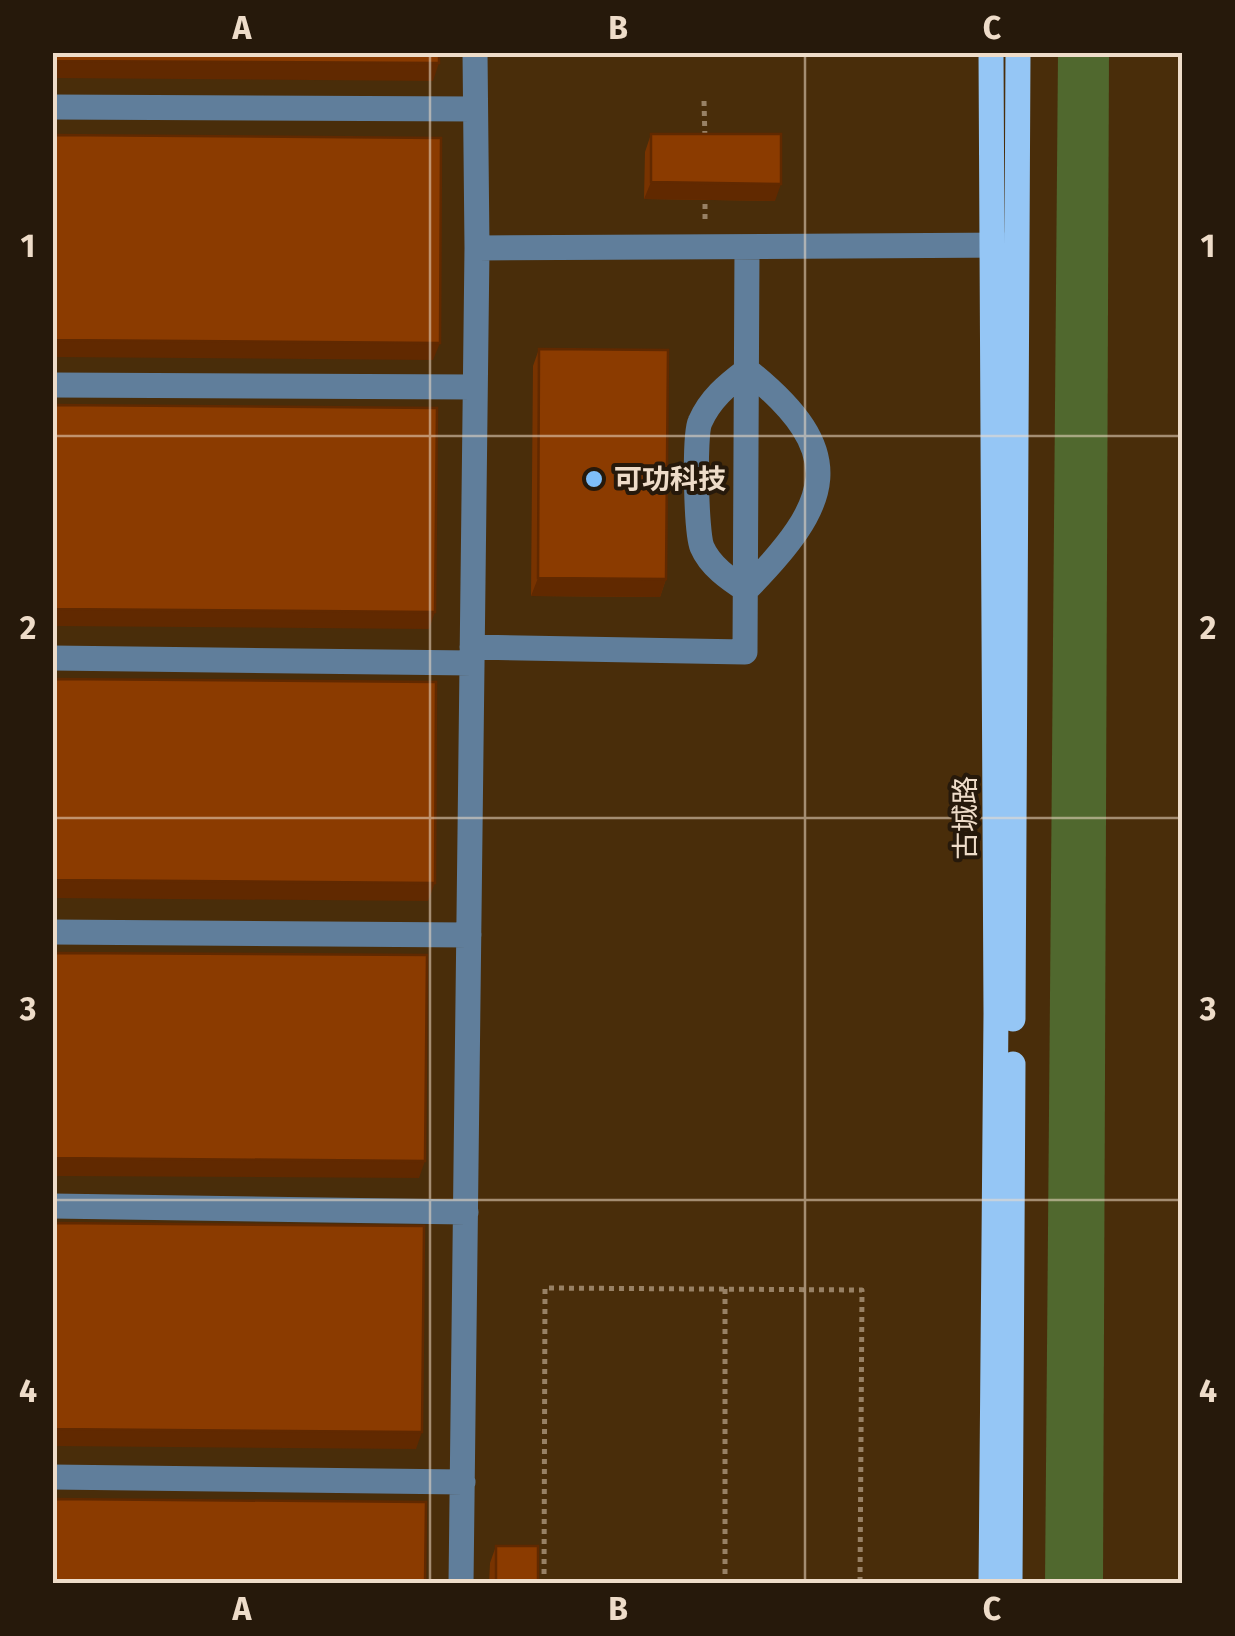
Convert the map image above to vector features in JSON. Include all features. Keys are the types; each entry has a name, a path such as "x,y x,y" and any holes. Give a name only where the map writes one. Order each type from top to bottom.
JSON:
{"main road":[{"name":"古城路","path":"991,52 1005,246 1010,1584"},
{"name":"古城路","path":"991,1584 1005,246 1018,52"}],"lane":[{"path":"462,1584 475,52"},
{"path":"52,107 476,109"},
{"path":"476,248 1005,246"},
{"path":"52,658 746,652 747,247"},
{"path":"746,590 721,574 702,548 698,531 698,427 722,389 747,370"},
{"path":"746,590 784,551 807,514 817,486 818,457 802,423 775,392 747,370"},
{"path":"52,385 475,387"},
{"path":"52,932 469,934"},
{"path":"52,1206 466,1212"},
{"path":"52,1477 463,1482"}],"path":[{"path":"704,101 705,153"},
{"path":"544,1584 545,1288 862,1290 860,1584"},
{"path":"725,1289 725,1584"}],"green space":[{"path":"1058,53 1109,53 1103,1583 1045,1584"}],"building":[{"path":"52,52 439,52 439,63 52,61"},
{"path":"651,134 781,134 781,184 651,182"},
{"path":"52,135 441,138 440,343 52,340"},
{"path":"539,349 668,350 666,579 538,578"},
{"path":"52,405 437,408 435,612 52,609"},
{"path":"52,679 436,682 435,883 52,880"},
{"path":"52,953 427,955 425,1161 52,1158"},
{"path":"52,1223 424,1226 422,1432 52,1429"},
{"path":"52,1499 426,1502 425,1584 52,1584"},
{"path":"496,1546 538,1546 538,1584 496,1584"}],"place":[{"name":"可功科技","path":"594,479"}]}
